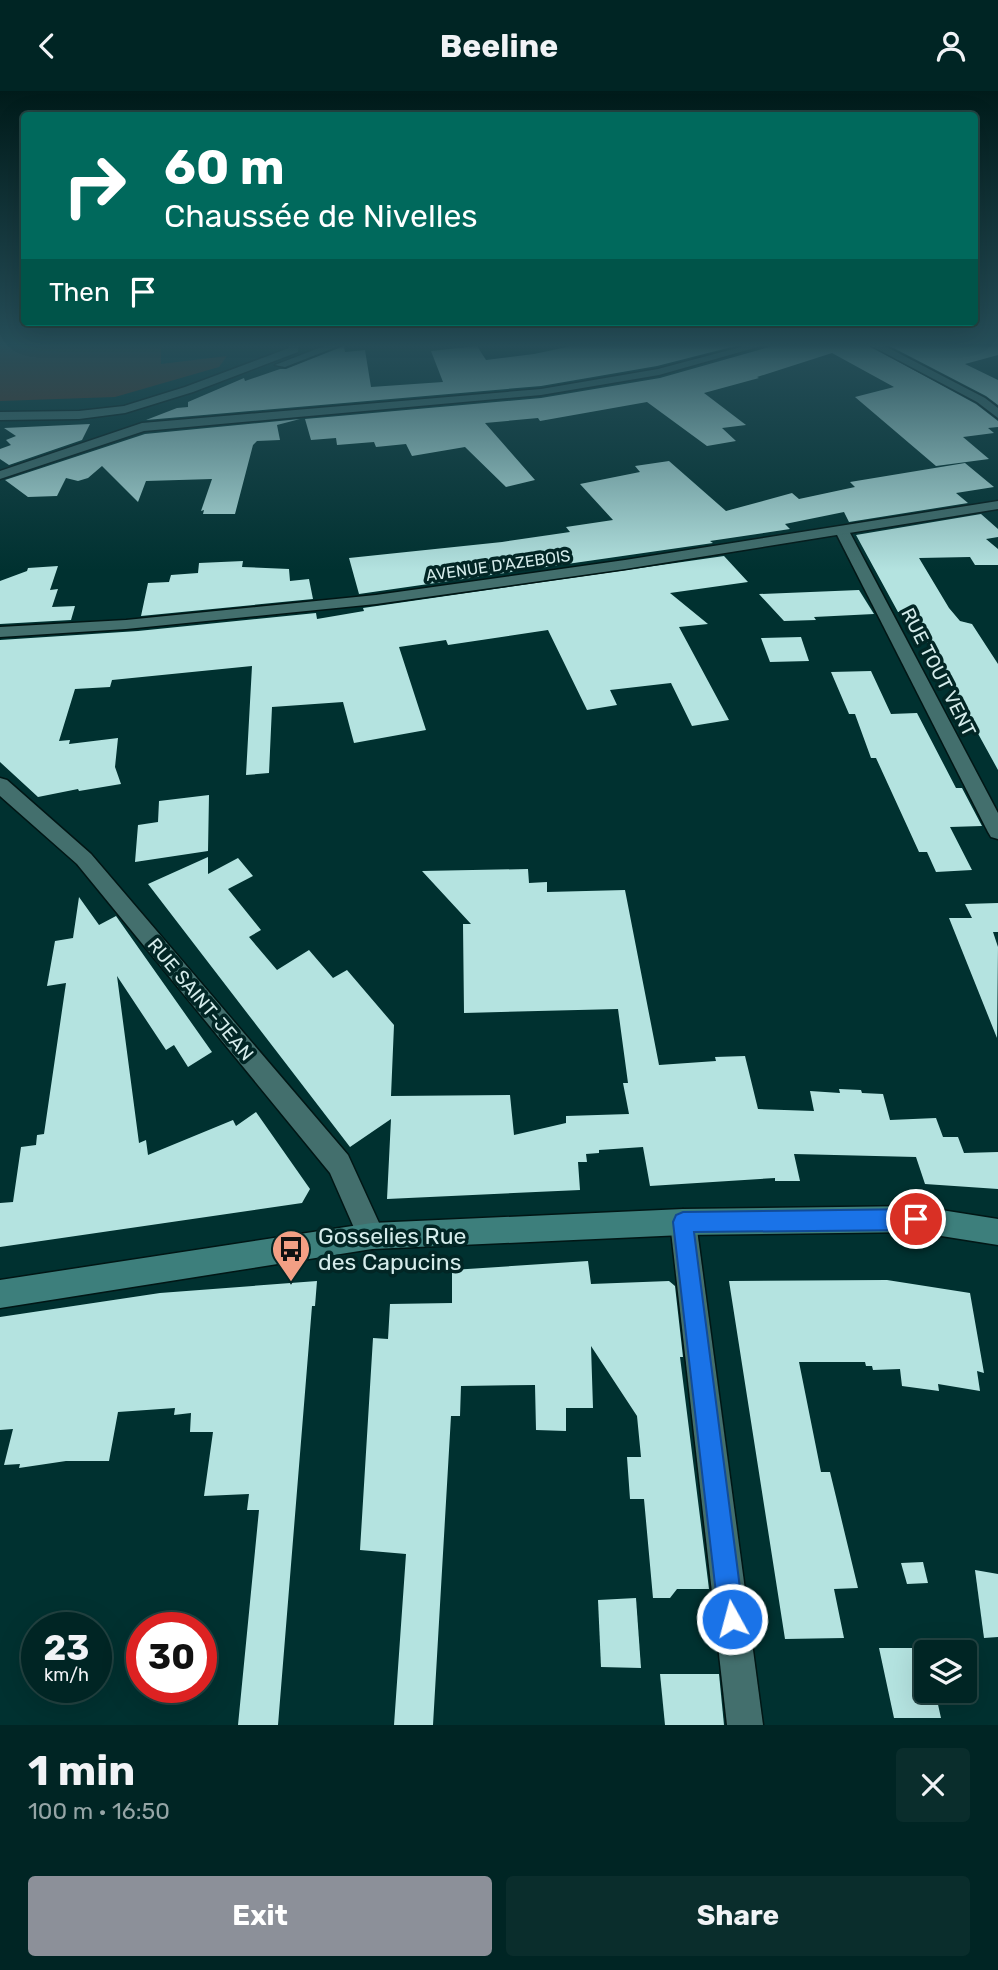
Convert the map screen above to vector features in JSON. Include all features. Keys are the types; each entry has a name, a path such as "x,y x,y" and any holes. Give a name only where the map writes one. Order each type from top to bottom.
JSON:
{"main road":[{"path":"0,1294 372,1236 683,1222 916,1219 998,1232"}],"street":[{"path":"136,419 141,423 189,419"},
{"path":"0,475 148,419"},
{"name":"AVENUE D'AZEBOIS","path":"0,632 312,609 842,531 998,505"},
{"name":"RUE TOUT VENT","path":"842,531 998,832"},
{"name":"RUE SAINT-JEAN","path":"0,785 84,859 340,1164 372,1236"},
{"path":"683,1222 745,1725"}],"building":[{"path":"299,419 277,425 280,440 257,441 253,445 235,514 203,514 204,510 201,511 212,479 146,481 138,502 102,466 88,478 78,481 66,478 57,496 28,497 5,480 145,434"},
{"path":"305,419 525,419 485,423 535,480 506,487 465,447 412,456 406,444 376,447 374,442 337,445 336,438 311,440"},
{"path":"671,419 738,419 746,425 722,428 736,441 707,446"},
{"path":"881,419 998,421 998,427 988,428 994,433 963,437 989,459 936,466"},
{"path":"90,424 82,440 9,465 0,459 0,449 11,445 6,440 16,436 4,428"},
{"path":"669,461 726,511 792,493 799,499 855,487 850,482 965,463 994,487 956,493 968,503 849,522 844,512 785,524 790,529 710,541 713,543 359,594 349,558 502,542 570,532 566,527 613,520 580,484 640,472 635,466"},
{"path":"981,514 998,529 998,537 986,539 998,549 998,565 975,565 970,557 919,558 949,608 960,621 972,624 998,664 998,770 970,719 962,719 949,680 910,612 898,612 856,535"},
{"path":"724,556 748,582 670,593 708,624 679,627 729,720 692,726 671,683 610,690 617,705 587,710 548,630 448,645 446,640 399,647 426,730 354,743 343,702 272,707 269,773 246,775 252,666 112,680 110,687 75,689 59,741 70,740 69,744 118,738 115,767 121,784 38,797 0,762 0,640 138,631 316,613 317,619 364,611 363,608"},
{"path":"243,561 242,567 289,569 290,581 309,579 313,599 141,616 148,583 169,582 171,575 198,573 199,563"},
{"path":"58,566 50,590 58,589 52,607 75,606 71,620 0,624 0,581 27,571 28,568"},
{"path":"859,590 874,614 784,621 759,594"},
{"path":"801,637 809,661 770,662 761,638"},
{"path":"871,671 891,714 917,713 956,788 962,788 982,826 950,827 972,870 936,872 927,852 919,852 876,758 871,758 855,714 849,714 831,672"},
{"path":"209,795 208,851 135,862 138,825 158,822 159,801"},
{"path":"208,857 208,874 238,858 253,876 228,889 261,930 249,937 277,970 309,950 333,978 347,970 394,1025 391,1096 510,1095 514,1135 566,1123 566,1116 629,1114 623,1083 628,1083 618,1009 464,1013 463,924 471,924 422,871 528,869 529,883 547,882 547,892 625,890 659,1065 716,1061 715,1057 745,1056 758,1109 814,1111 810,1091 840,1093 839,1089 883,1094 890,1120 936,1118 943,1137 958,1137 964,1153 998,1152 998,1189 925,1184 916,1157 794,1154 800,1181 775,1181 775,1178 650,1186 643,1147 599,1150 599,1153 586,1154 587,1162 578,1162 580,1190 387,1199 391,1119 350,1147 148,884"},
{"path":"79,897 99,925 116,916 212,1052 188,1067 174,1045 166,1050 117,976 139,1143 146,1140 148,1155 233,1120 236,1126 256,1112 310,1189 302,1203 0,1247 0,1203 13,1202 21,1147 36,1145 37,1135 44,1134 66,983 47,986 55,941 73,938"},
{"path":"998,903 998,932 993,932 998,947 997,1038 949,918 972,918 965,904"},
{"path":"588,1261 591,1284 669,1281 675,1286 683,1357 680,1357 709,1589 677,1589 670,1598 653,1598 644,1499 630,1499 627,1457 641,1457 637,1416 591,1346 593,1408 566,1408 566,1431 536,1430 535,1385 461,1386 460,1416 451,1416 433,1725 394,1725 406,1554 360,1550 373,1338 388,1339 390,1304 452,1303 452,1270"},
{"path":"887,1280 970,1293 984,1373 977,1371 980,1391 938,1384 939,1391 902,1386 900,1369 873,1370 872,1366 866,1366 865,1362 799,1362 821,1472 830,1472 858,1588 834,1589 844,1638 785,1639 729,1281"},
{"path":"317,1281 315,1306 312,1306 278,1725 238,1725 259,1510 247,1510 249,1494 204,1496 213,1432 190,1432 191,1413 174,1415 175,1408 118,1412 109,1461 66,1461 19,1468 20,1464 4,1465 13,1429 0,1430 0,1317 160,1293"},
{"path":"923,1562 928,1583 907,1584 901,1563"},
{"path":"975,1570 998,1574 998,1637 984,1638"},
{"path":"636,1598 641,1668 601,1667 598,1600"},
{"path":"879,1648 914,1648 914,1703 938,1703 941,1718 894,1718"},
{"path":"660,1674 719,1674 724,1725 665,1725"}],"place":[{"name":"Gosselies Rue des Capucins","path":"291,1283"}],"route":[{"path":"732,1619 683,1222 916,1219"}]}
